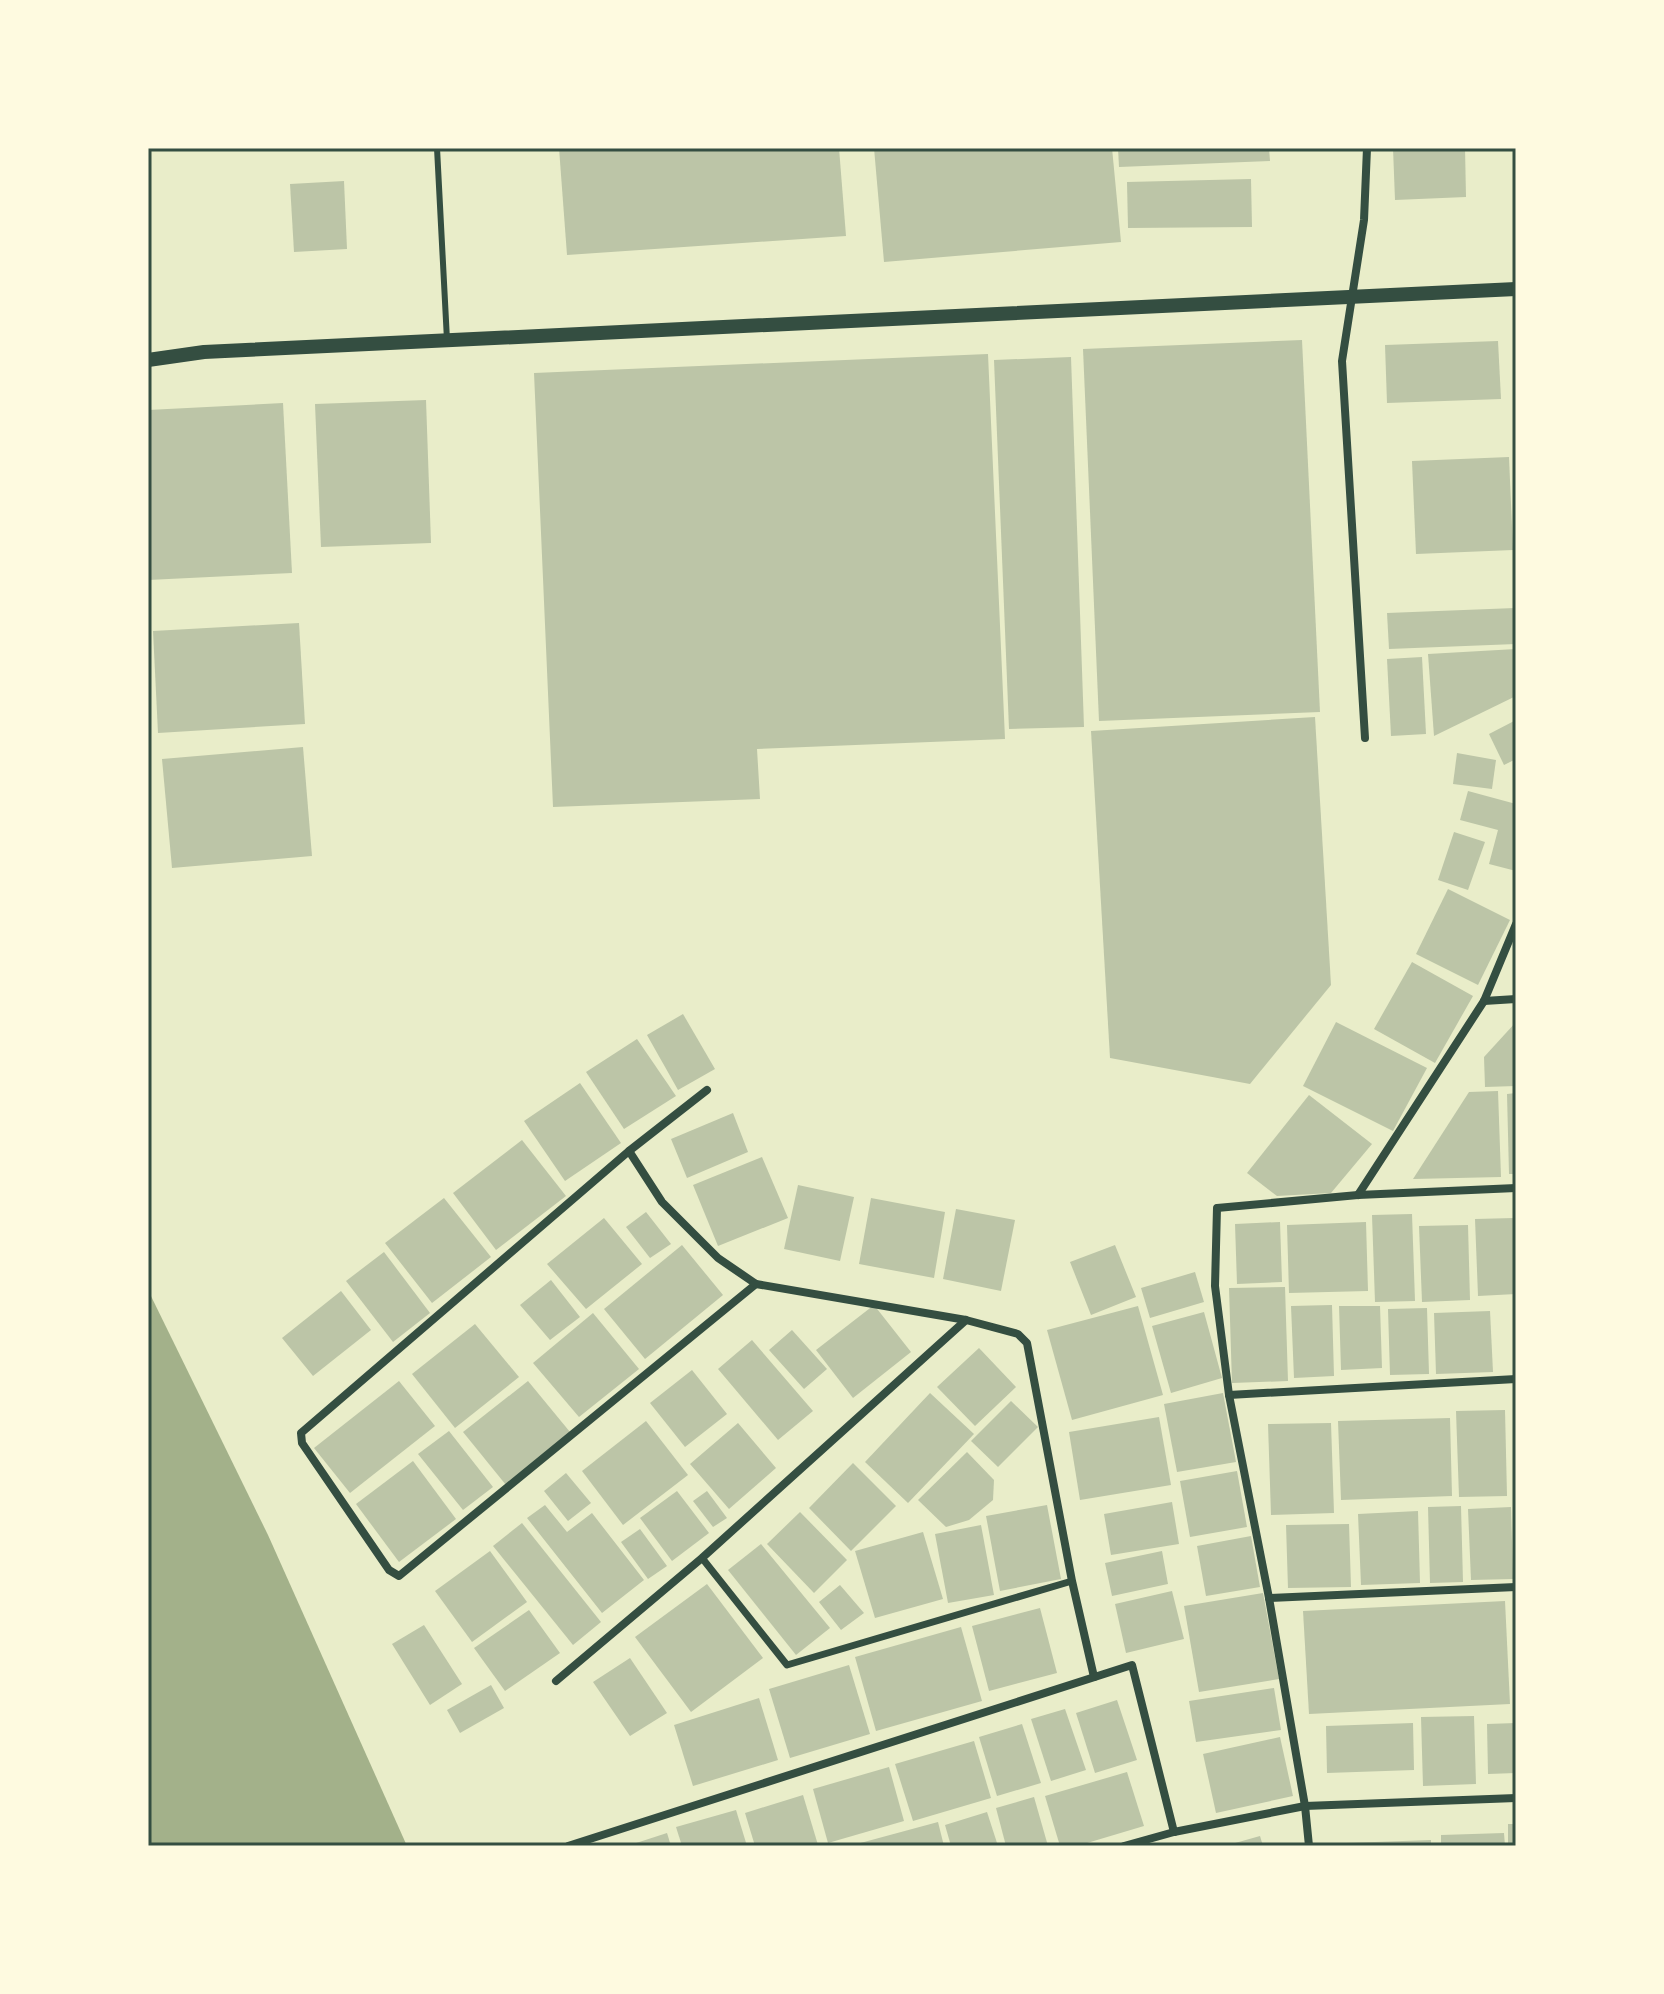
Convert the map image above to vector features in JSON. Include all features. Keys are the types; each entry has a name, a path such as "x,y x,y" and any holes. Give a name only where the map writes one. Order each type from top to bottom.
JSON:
{"street":[{"path":"1365,738 1342,361 1364,220 1367,148"},
{"path":"148,360 204,352 1516,289"},
{"path":"1358,1195 1484,1001 1516,924"},
{"path":"1484,1001 1516,999"},
{"path":"707,1090 629,1151 301,1433 302,1443 389,1570 399,1576 756,1284"},
{"path":"629,1151 662,1202 718,1258 756,1284 966,1320 1018,1334 1027,1343 1072,1581 1094,1677"},
{"path":"1309,1846 1305,1806 1269,1598 1229,1395 1215,1286 1217,1208 1358,1195 1516,1188"},
{"path":"556,1681 702,1558 966,1320"},
{"path":"1229,1395 1516,1379"},
{"path":"702,1558 787,1665 1072,1581"},
{"path":"1269,1598 1516,1587"},
{"path":"568,1846 1132,1665 1174,1832"},
{"path":"1124,1846 1174,1832 1305,1806 1516,1798"}],"lane":[{"path":"437,148 447,340"}],"shaded area":[{"path":"148,1290 268,1535 407,1846 148,1846"}],"building":[{"path":"559,148 839,148 846,236 567,255"},
{"path":"874,148 1112,148 1121,242 884,262"},
{"path":"1118,148 1269,148 1270,161 1119,167"},
{"path":"1393,148 1465,148 1466,197 1395,200"},
{"path":"1251,179 1252,227 1128,228 1127,182"},
{"path":"344,181 347,249 294,252 290,184"},
{"path":"1302,340 1320,712 1099,721 1083,349"},
{"path":"1498,341 1501,399 1387,403 1385,345"},
{"path":"988,354 1005,739 757,749 760,799 553,807 534,373"},
{"path":"1071,357 1084,727 1009,729 994,360"},
{"path":"426,400 431,543 321,547 315,404"},
{"path":"283,403 292,573 148,580 148,410"},
{"path":"1509,457 1513,550 1416,554 1412,461"},
{"path":"1515,608 1516,644 1389,649 1387,613"},
{"path":"299,623 305,724 158,733 153,631"},
{"path":"1516,649 1516,696 1434,736 1428,654"},
{"path":"1422,657 1426,734 1391,736 1387,659"},
{"path":"1315,717 1331,985 1250,1084 1110,1058 1091,731"},
{"path":"1516,720 1516,759 1504,765 1489,734"},
{"path":"303,747 312,856 172,868 162,759"},
{"path":"1457,753 1496,760 1492,789 1453,784"},
{"path":"1468,791 1516,804 1516,871 1489,864 1498,830 1460,820"},
{"path":"1454,832 1485,842 1468,890 1438,880"},
{"path":"1448,889 1510,920 1478,985 1416,954"},
{"path":"1412,962 1473,996 1435,1063 1374,1029"},
{"path":"683,1014 715,1069 678,1090 647,1035"},
{"path":"1336,1022 1427,1068 1393,1131 1303,1086"},
{"path":"1516,1022 1516,1086 1485,1087 1484,1057"},
{"path":"637,1039 676,1096 624,1129 586,1072"},
{"path":"580,1083 621,1143 565,1181 524,1121"},
{"path":"1498,1091 1501,1177 1413,1179 1469,1092"},
{"path":"1516,1093 1516,1174 1509,1174 1507,1094"},
{"path":"1309,1095 1372,1144 1331,1193 1277,1196 1247,1173"},
{"path":"733,1113 748,1152 687,1178 671,1139"},
{"path":"522,1140 566,1196 496,1250 453,1193"},
{"path":"762,1157 788,1218 718,1246 693,1185"},
{"path":"798,1185 854,1197 840,1261 784,1249"},
{"path":"444,1198 491,1257 432,1303 385,1243"},
{"path":"871,1198 945,1212 934,1278 859,1264"},
{"path":"956,1209 1015,1220 1001,1291 943,1279"},
{"path":"646,1212 671,1244 650,1258 626,1227"},
{"path":"1412,1214 1415,1301 1375,1302 1372,1215"},
{"path":"604,1218 642,1264 586,1309 547,1264"},
{"path":"1514,1218 1516,1294 1478,1296 1475,1219"},
{"path":"1280,1222 1282,1282 1237,1284 1235,1224"},
{"path":"1366,1222 1368,1291 1289,1293 1287,1225"},
{"path":"1468,1225 1470,1300 1422,1302 1419,1226"},
{"path":"682,1245 723,1295 645,1359 604,1309"},
{"path":"1115,1245 1136,1297 1091,1315 1070,1262"},
{"path":"384,1252 430,1313 393,1342 346,1281"},
{"path":"1195,1272 1204,1302 1150,1318 1141,1288"},
{"path":"551,1280 580,1317 550,1340 520,1305"},
{"path":"1285,1287 1288,1381 1232,1383 1229,1288"},
{"path":"341,1291 371,1330 313,1376 282,1338"},
{"path":"874,1305 911,1352 853,1398 816,1350"},
{"path":"1332,1305 1334,1376 1294,1378 1291,1306"},
{"path":"1138,1306 1163,1395 1072,1420 1047,1330"},
{"path":"1339,1306 1380,1306 1382,1368 1341,1370"},
{"path":"1427,1308 1429,1374 1390,1375 1388,1309"},
{"path":"1490,1311 1493,1372 1436,1374 1434,1313"},
{"path":"1204,1312 1222,1378 1171,1393 1152,1326"},
{"path":"593,1313 639,1369 579,1417 533,1363"},
{"path":"475,1324 519,1377 455,1428 412,1374"},
{"path":"792,1330 827,1369 804,1389 769,1350"},
{"path":"752,1340 813,1411 778,1440 718,1369"},
{"path":"979,1348 1016,1387 975,1426 937,1387"},
{"path":"692,1370 727,1414 685,1447 650,1403"},
{"path":"399,1381 435,1426 350,1493 314,1448"},
{"path":"528,1381 570,1432 506,1485 463,1432"},
{"path":"930,1393 974,1434 908,1503 865,1462"},
{"path":"1223,1393 1236,1462 1177,1472 1164,1404"},
{"path":"1011,1401 1038,1427 998,1467 971,1441"},
{"path":"1505,1410 1507,1496 1459,1497 1456,1411"},
{"path":"1159,1417 1171,1485 1080,1500 1069,1432"},
{"path":"1450,1418 1452,1496 1341,1500 1338,1421"},
{"path":"646,1421 688,1475 623,1525 582,1471"},
{"path":"738,1423 776,1468 729,1509 690,1464"},
{"path":"1331,1423 1334,1513 1271,1515 1268,1424"},
{"path":"449,1431 493,1487 463,1510 418,1454"},
{"path":"967,1452 994,1480 993,1500 969,1520 946,1527 918,1500"},
{"path":"413,1461 456,1519 399,1562 356,1504"},
{"path":"853,1463 896,1506 851,1551 809,1508"},
{"path":"1237,1471 1247,1527 1190,1537 1180,1481"},
{"path":"566,1473 591,1503 568,1521 544,1491"},
{"path":"677,1491 709,1533 672,1561 640,1518"},
{"path":"707,1491 727,1518 713,1527 693,1501"},
{"path":"1172,1502 1179,1544 1111,1555 1104,1514"},
{"path":"545,1505 567,1532 592,1513 644,1580 602,1613 527,1518"},
{"path":"1047,1505 1061,1579 1000,1591 986,1516"},
{"path":"1461,1506 1463,1582 1430,1583 1428,1507"},
{"path":"1511,1507 1513,1579 1471,1580 1468,1509"},
{"path":"1418,1511 1420,1583 1361,1585 1358,1514"},
{"path":"800,1512 847,1560 814,1593 767,1544"},
{"path":"522,1523 601,1622 573,1645 493,1546"},
{"path":"1349,1524 1351,1587 1288,1588 1286,1525"},
{"path":"981,1525 994,1595 948,1603 935,1534"},
{"path":"640,1529 667,1566 648,1579 621,1542"},
{"path":"923,1532 943,1599 875,1618 855,1551"},
{"path":"1251,1536 1260,1587 1206,1596 1197,1546"},
{"path":"761,1544 830,1628 796,1655 728,1570"},
{"path":"490,1551 527,1602 472,1642 435,1591"},
{"path":"1162,1551 1168,1584 1112,1596 1105,1563"},
{"path":"707,1584 763,1658 691,1712 635,1637"},
{"path":"840,1585 864,1613 841,1630 819,1602"},
{"path":"1172,1591 1184,1639 1126,1653 1115,1604"},
{"path":"1263,1593 1279,1679 1199,1692 1184,1606"},
{"path":"1505,1601 1510,1704 1309,1714 1303,1611"},
{"path":"1040,1608 1057,1673 989,1691 972,1626"},
{"path":"529,1610 560,1653 505,1691 474,1648"},
{"path":"424,1625 462,1684 430,1705 392,1644"},
{"path":"961,1627 982,1701 876,1731 855,1657"},
{"path":"630,1658 667,1713 630,1736 593,1682"},
{"path":"849,1665 870,1734 790,1758 769,1689"},
{"path":"491,1685 504,1708 460,1733 447,1710"},
{"path":"1274,1688 1281,1730 1196,1742 1189,1701"},
{"path":"759,1698 778,1760 693,1786 674,1725"},
{"path":"1117,1700 1137,1760 1095,1773 1076,1713"},
{"path":"1065,1709 1086,1770 1051,1781 1031,1719"},
{"path":"1474,1716 1476,1784 1423,1786 1421,1717"},
{"path":"1413,1723 1414,1770 1327,1773 1326,1726"},
{"path":"1516,1723 1516,1773 1488,1774 1487,1724"},
{"path":"1022,1724 1041,1783 997,1796 979,1737"},
{"path":"1280,1737 1293,1796 1216,1813 1203,1754"},
{"path":"974,1741 991,1798 913,1821 895,1764"},
{"path":"889,1767 904,1821 828,1843 813,1789"},
{"path":"1127,1772 1144,1826 1077,1846 1060,1846 1045,1796"},
{"path":"803,1795 818,1845 755,1846 745,1813"},
{"path":"1034,1797 1048,1846 1006,1846 996,1808"},
{"path":"736,1810 747,1846 682,1846 676,1827"},
{"path":"987,1812 998,1846 951,1846 945,1825"},
{"path":"938,1822 944,1846 853,1846 853,1845"},
{"path":"1508,1824 1516,1824 1516,1846 1508,1846"},
{"path":"667,1833 671,1846 630,1846 630,1845"},
{"path":"1504,1833 1505,1846 1441,1846 1441,1835"},
{"path":"1260,1836 1263,1846 1228,1846 1228,1845"},
{"path":"1431,1840 1431,1846 1347,1846 1347,1843"}]}
